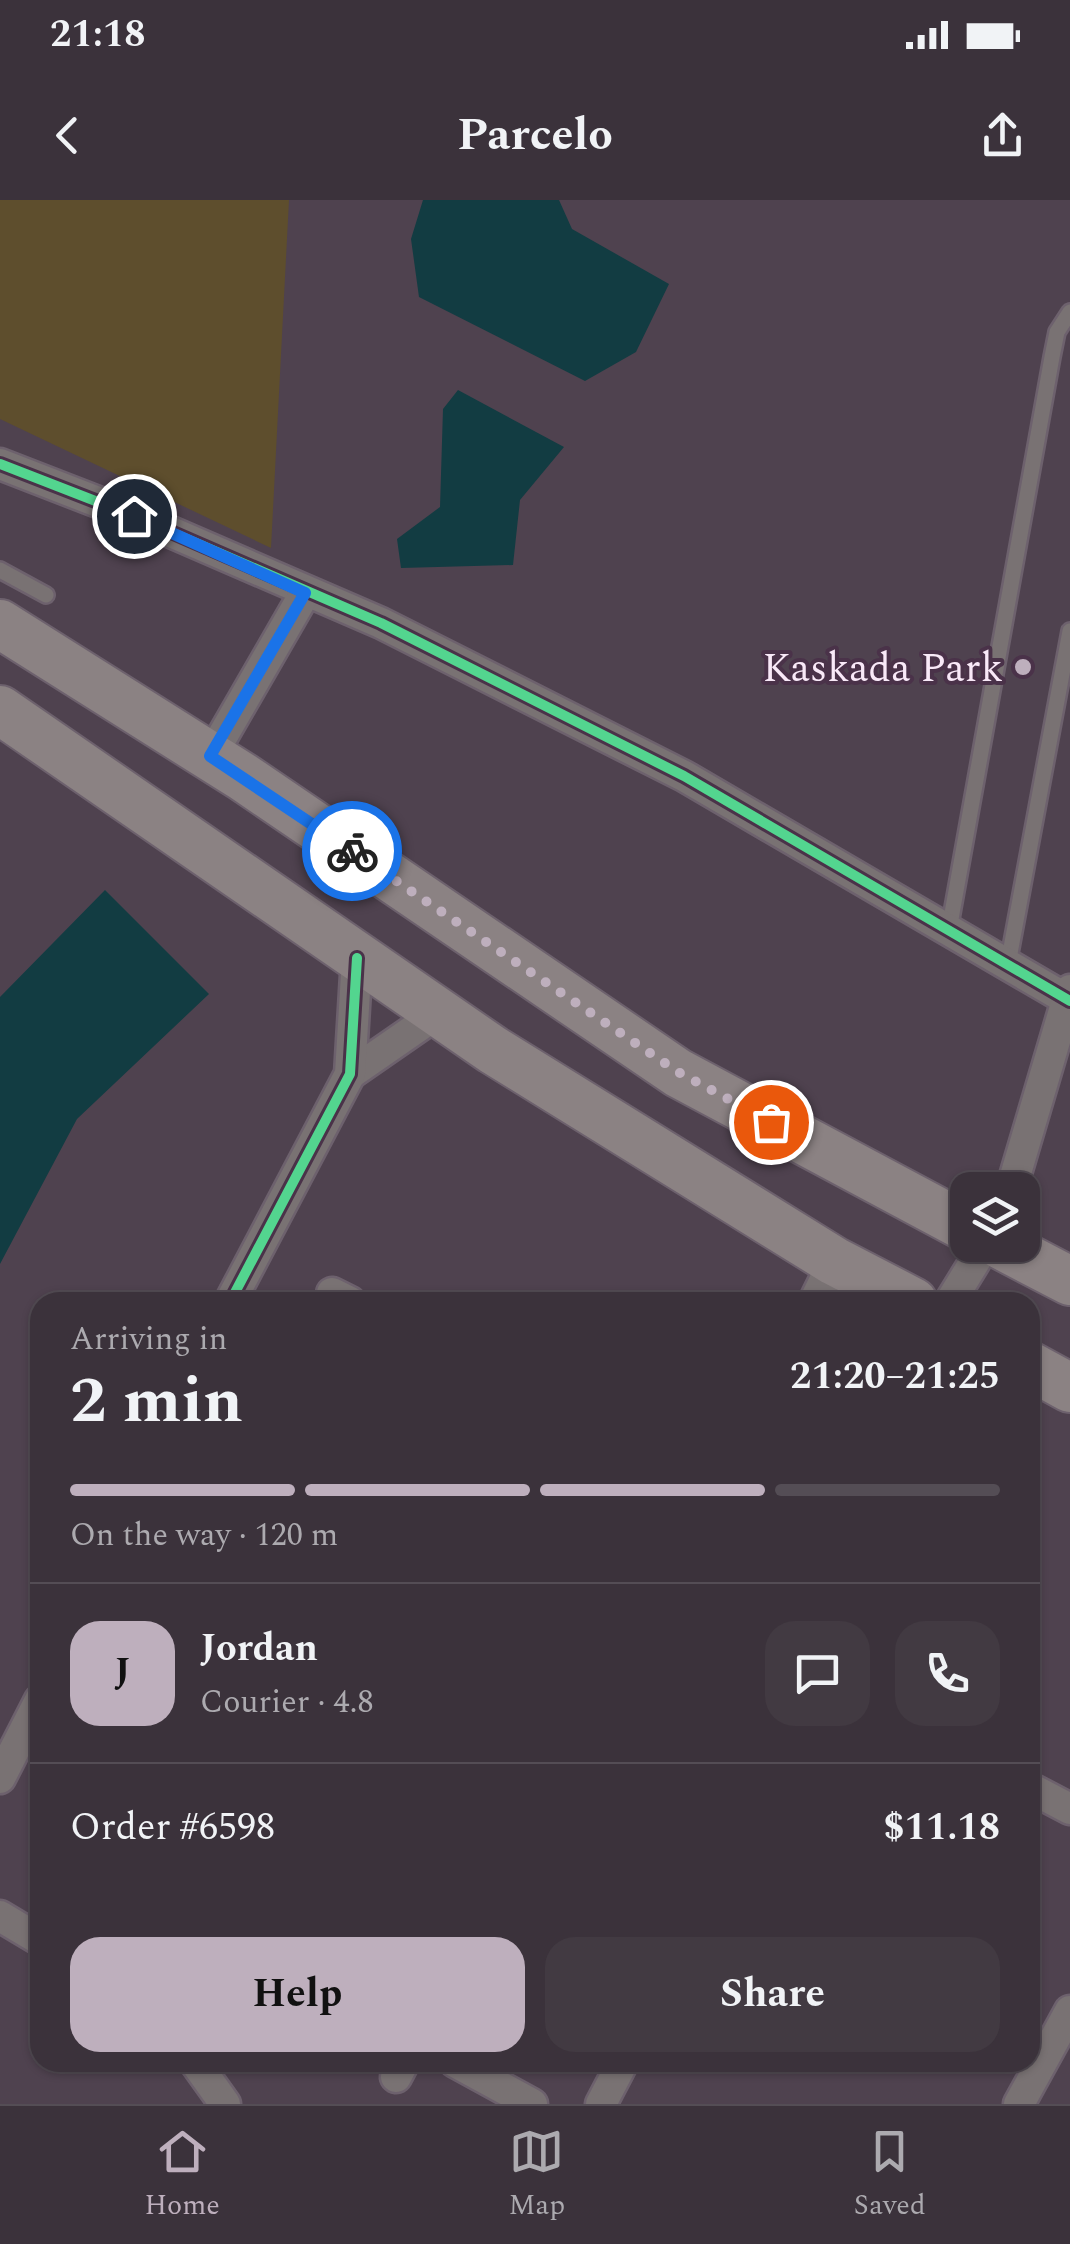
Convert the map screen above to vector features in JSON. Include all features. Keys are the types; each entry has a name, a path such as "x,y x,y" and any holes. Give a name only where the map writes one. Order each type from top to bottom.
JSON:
{"main road":[{"path":"0,624 210,756 678,1072 950,1218"},
{"path":"0,710 356,958 637,1142 824,1282 869,1292"},
{"path":"1033,1262 1070,1281"},
{"path":"1040,1372 1070,1388"}],"street":[{"path":"0,464 134,516 381,623 684,776 1069,997 1016,1172"},
{"path":"210,756 305,593"},
{"path":"235,1292 350,1074 356,958"},
{"path":"350,1074 438,1013"},
{"path":"956,1292 975,1262"},
{"path":"0,1778 30,1720"},
{"path":"1040,1793 1070,1809"},
{"path":"0,1916 30,1934"},
{"path":"1040,2054 1070,2011"},
{"path":"202,2072 226,2104"},
{"path":"473,2072 532,2104"},
{"path":"600,2104 618,2072"},
{"path":"1019,2104 1031,2072"}],"lane":[{"path":"949,930 1056,332 1070,312"},
{"path":"0,570 46,595"},
{"path":"1008,964 1070,631"}],"shaded area":[{"path":"0,200 289,200 271,548 0,419"}],"water":[{"path":"423,200 559,200 572,229 669,284 636,352 585,381 419,297 411,239"},
{"path":"458,390 564,447 520,500 513,565 401,568 397,539 440,507 443,409"},
{"path":"105,890 209,994 77,1119 0,1264 0,997"}],"cycle path":[{"path":"0,464 134,516 381,623 684,776 1070,1001"},
{"path":"235,1292 350,1074 357,958"}],"way so far":[{"path":"352,851 678,1072 771,1122"}],"place":[{"name":"Kaskada Park","path":"1023,667"}],"route":[{"path":"134,516 305,593 210,756 352,851"}]}
